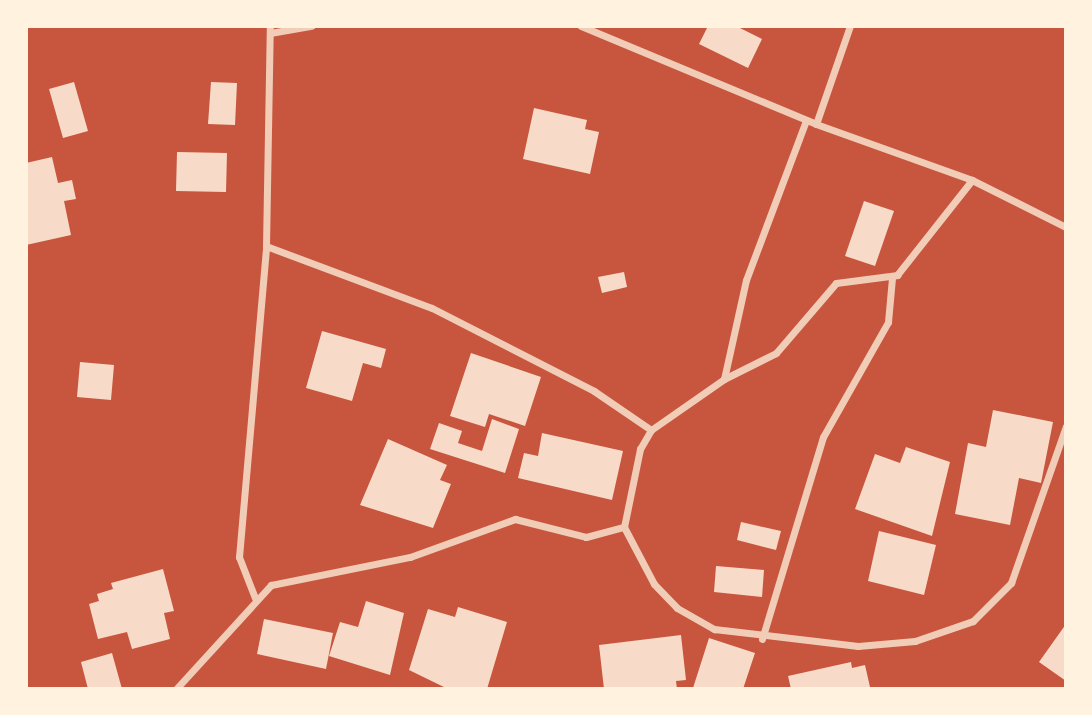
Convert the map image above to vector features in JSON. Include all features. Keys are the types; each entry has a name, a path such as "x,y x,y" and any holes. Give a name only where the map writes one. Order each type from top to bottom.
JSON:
{"street":[{"path":"255,598 239,557 265,246 270,29 311,26"},
{"path":"581,26 816,124 972,180 1066,227"},
{"path":"816,124 850,26"},
{"path":"724,379 746,280 806,120"},
{"path":"762,639 823,437 888,322 892,278 972,180"},
{"path":"265,246 432,308 594,391 651,430"},
{"path":"892,278 836,283 776,353 724,379 651,430 640,449 624,527 654,584 677,608 714,629 762,639 858,646 915,641 954,631 990,609 1011,583 1031,539 1066,426"},
{"path":"176,689 255,598 287,579 410,557 515,519 586,537 624,527"}],"building":[{"path":"708,26 736,26 762,39 748,68 699,44"},
{"path":"74,82 88,131 63,138 49,89"},
{"path":"211,82 237,83 235,125 208,124"},
{"path":"534,108 587,120 585,129 599,132 590,174 523,159"},
{"path":"177,152 227,153 226,192 176,191"},
{"path":"52,157 58,183 72,180 76,199 64,201 71,235 26,245 26,163"},
{"path":"864,201 894,211 875,266 845,256"},
{"path":"624,272 627,287 602,293 598,277"},
{"path":"322,331 386,349 381,368 363,363 352,401 306,388"},
{"path":"471,353 541,377 525,426 489,414 485,427 450,416"},
{"path":"80,362 114,365 111,400 77,397"},
{"path":"993,410 1053,422 1041,483 1019,478 1010,525 955,514 968,443 986,447"},
{"path":"492,419 519,429 505,473 430,449 439,423 462,431 458,443 482,451"},
{"path":"542,433 623,451 612,500 518,478 524,453 538,456"},
{"path":"388,439 447,465 440,480 451,484 433,528 360,505"},
{"path":"906,447 950,462 932,536 855,509 875,454 900,463"},
{"path":"741,522 781,531 776,550 737,540"},
{"path":"879,531 936,545 924,595 868,581"},
{"path":"716,566 764,570 762,597 714,592"},
{"path":"163,569 174,611 164,613 170,639 132,649 127,632 98,639 89,604 99,601 97,594 113,589 111,583"},
{"path":"366,601 404,613 390,675 329,656 340,622 358,627"},
{"path":"458,607 507,622 487,689 448,689 409,670 428,609 455,617"},
{"path":"264,619 333,633 326,669 257,654"},
{"path":"1066,624 1066,681 1039,662"},
{"path":"681,635 686,680 676,681 677,689 604,689 599,645"},
{"path":"709,638 755,653 743,689 684,689 693,688"},
{"path":"112,653 122,689 88,689 81,662"},
{"path":"851,662 852,668 865,665 870,687 791,689 788,676"}]}
